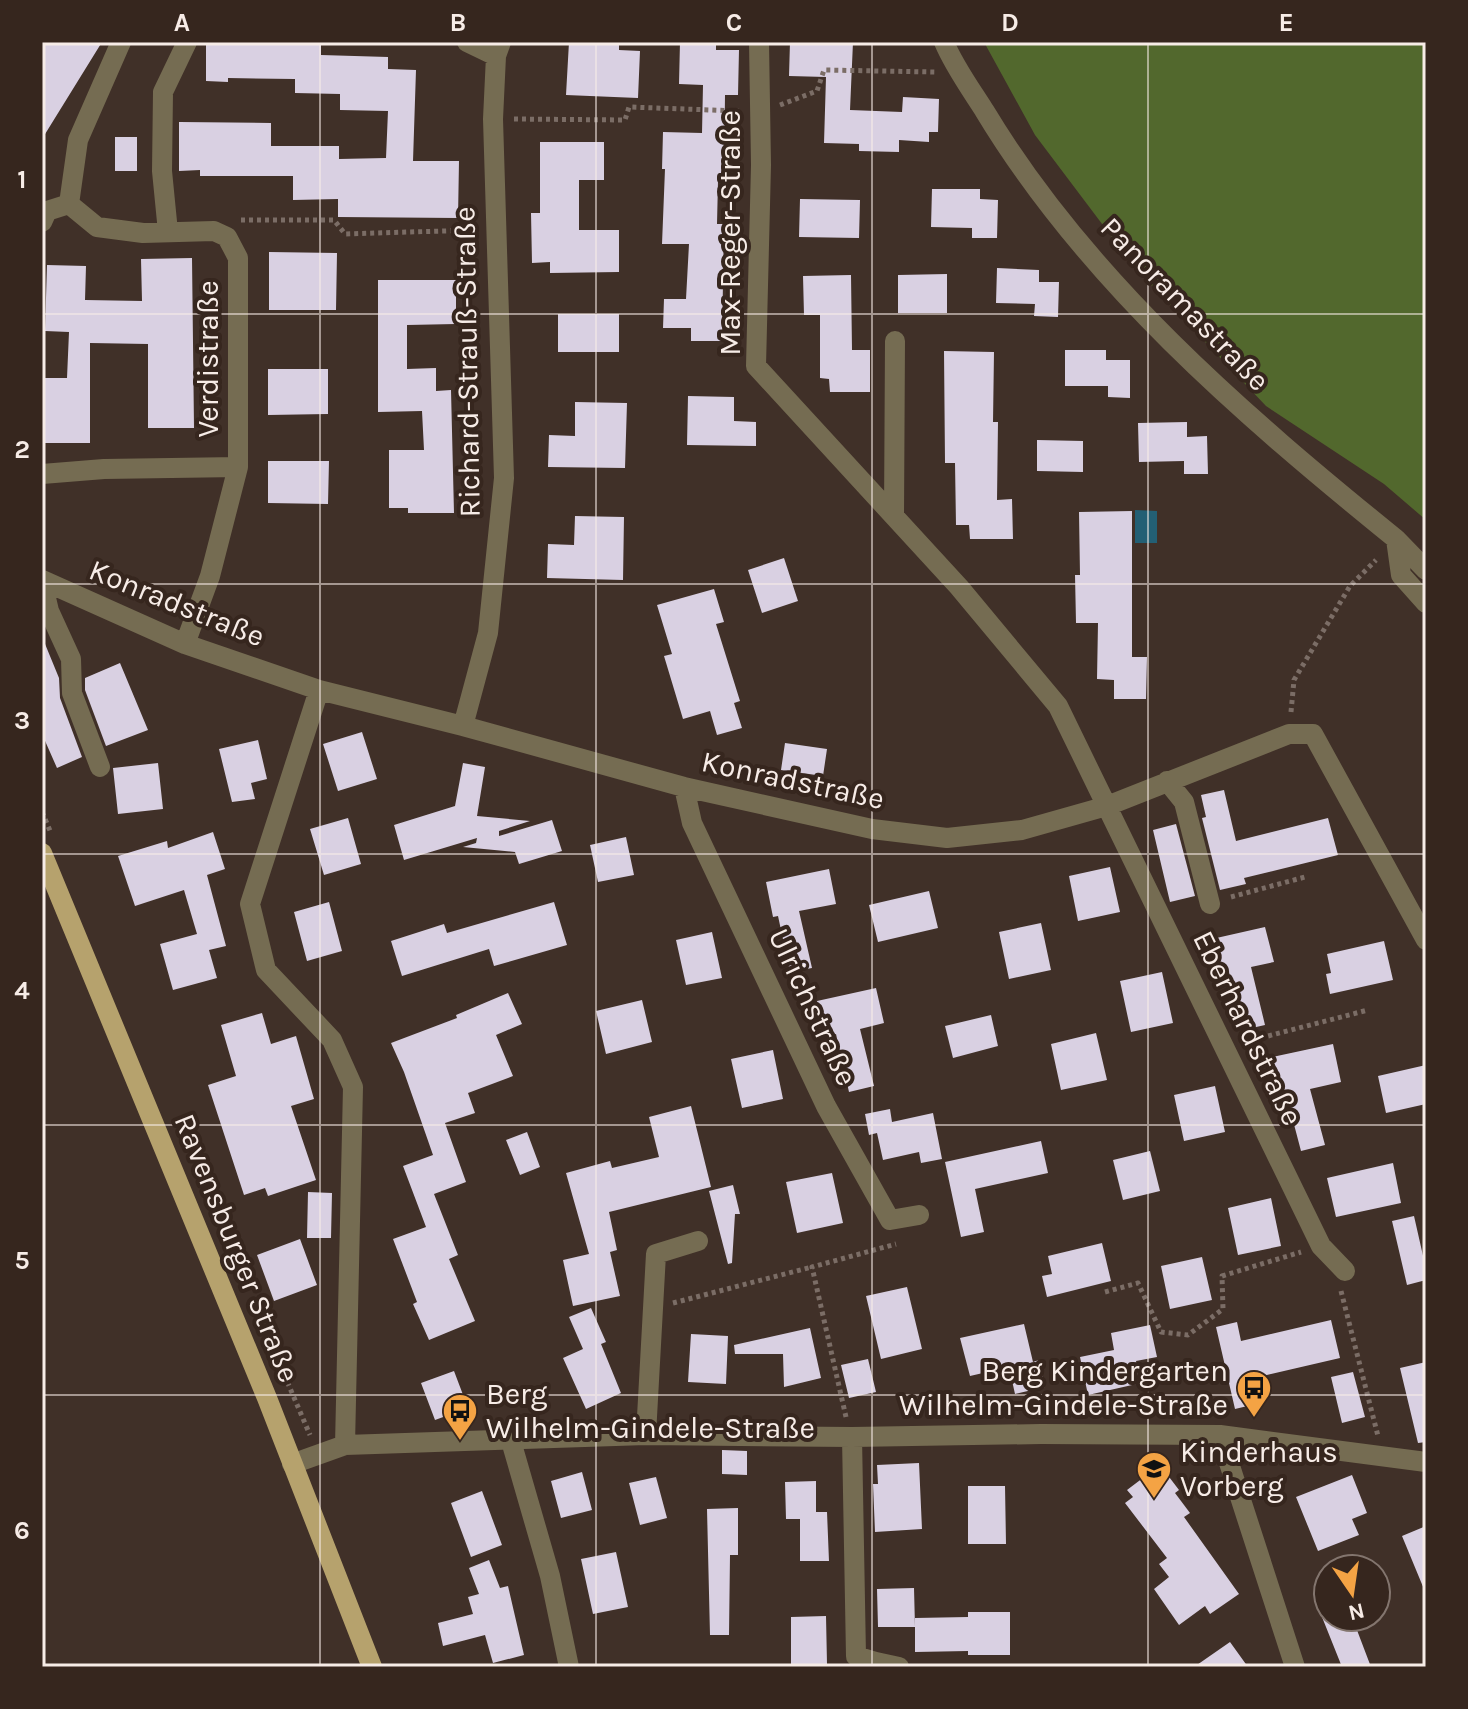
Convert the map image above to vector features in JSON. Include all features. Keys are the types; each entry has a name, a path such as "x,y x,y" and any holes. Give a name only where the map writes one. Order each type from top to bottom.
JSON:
{"main road":[{"name":"Ravensburger Straße","path":"42,853 261,1384 372,1667"}],"street":[{"path":"42,222 47,211 69,204 78,140 121,42"},
{"path":"168,232 162,171 163,92 187,42"},
{"path":"467,42 498,49"},
{"name":"Max-Reger-Straße","path":"759,42 761,112 756,366 959,587 1058,706 1107,806"},
{"name":"Panoramastraße","path":"944,42 1015,161 1109,277 1190,361 1396,539 1426,570"},
{"name":"Richard-Strauß-Straße","path":"463,726 488,633 504,478 493,119 498,49"},
{"name":"Verdistraße","path":"69,204 97,227 143,233 214,231 227,237 238,258 238,467 210,576 185,644"},
{"path":"894,516 895,341"},
{"path":"42,474 104,469 238,467"},
{"path":"1396,539 1401,575 1426,603"},
{"path":"42,581 49,611 71,659 72,693 100,767"},
{"name":"Konradstraße","path":"42,581 185,644 319,690 684,787 872,829 947,838 1022,830 1107,806 1289,734"},
{"path":"319,690 250,904 266,970 332,1040 353,1087 345,1445"},
{"path":"1289,734 1313,734 1426,940"},
{"path":"1167,781 1184,802 1210,904"},
{"name":"Ulrichstraße","path":"684,787 692,823 819,1092 890,1220"},
{"name":"Eberhardstraße","path":"1107,806 1321,1246 1345,1271"},
{"path":"890,1220 919,1215"},
{"path":"646,1435 656,1254 698,1241"},
{"path":"292,1464 345,1445 646,1435 852,1437 1041,1434 1220,1435 1426,1462"},
{"path":"1220,1435 1295,1667"},
{"path":"852,1437 856,1656 876,1665 899,1667"},
{"path":"511,1441 550,1576 569,1667"}],"path":[{"path":"761,112 817,91 824,70 920,73"},
{"path":"493,119 625,120 629,107 733,111"},
{"path":"227,237 242,219 334,220 345,234 496,229"},
{"path":"1289,734 1294,680 1350,586 1396,539"},
{"path":"1224,1047 1368,1010"},
{"path":"653,1308 896,1244 890,1220"},
{"path":"1105,1292 1138,1283 1161,1332 1188,1335 1223,1309 1222,1276 1321,1246"},
{"path":"812,1267 852,1437"},
{"path":"1345,1271 1340,1293 1382,1456"}],"green space":[{"path":"984,42 1426,42 1426,520 1384,484 1266,406 1136,269 1035,135"}],"water":[{"path":"1135,510 1157,511 1157,543 1135,543"}],"building":[{"path":"42,42 102,42 42,139"},
{"path":"206,42 321,42 321,55 388,57 388,69 416,70 413,161 459,161 458,218 338,217 338,199 293,200 293,176 200,176 200,170 179,171 179,122 271,123 271,146 339,146 339,159 386,158 388,111 340,110 340,94 295,93 295,79 228,78 228,82 206,81"},
{"path":"569,42 619,42 619,50 640,51 638,98 566,95"},
{"path":"680,42 716,42 716,50 739,50 738,95 725,95 724,181 718,181 717,224 724,224 722,341 691,341 691,328 663,328 664,299 686,299 689,244 662,244 663,132 702,133 703,85 679,84"},
{"path":"790,42 853,42 850,110 902,112 903,97 939,99 938,132 929,132 929,142 899,140 899,152 859,151 859,144 824,143 826,77 789,76"},
{"path":"115,137 137,137 137,171 115,171"},
{"path":"540,142 604,142 604,180 579,180 579,230 619,230 619,272 550,273 550,262 532,263 531,213 540,213"},
{"path":"932,189 980,189 980,199 998,200 997,238 972,238 972,228 931,227"},
{"path":"800,199 860,200 859,238 799,237"},
{"path":"269,252 337,253 336,310 269,310"},
{"path":"192,258 194,428 148,428 148,344 90,343 90,443 45,443 45,378 67,378 69,332 45,331 47,265 86,266 85,300 142,301 141,259"},
{"path":"997,268 1039,270 1039,282 1059,282 1058,317 1034,316 1035,304 996,303"},
{"path":"947,274 947,313 898,313 898,275"},
{"path":"851,275 852,350 870,350 870,392 830,392 829,379 820,378 820,315 804,315 803,276"},
{"path":"378,280 456,280 456,324 407,325 407,369 436,368 436,391 451,390 454,513 408,513 408,508 389,508 389,450 424,450 422,411 378,412"},
{"path":"558,314 619,314 619,352 558,352"},
{"path":"1065,350 1106,350 1106,360 1130,360 1130,398 1108,397 1108,386 1065,386"},
{"path":"944,351 994,352 993,422 998,422 997,500 1012,499 1013,539 970,539 969,525 956,525 955,463 945,463"},
{"path":"268,369 328,369 328,414 268,415"},
{"path":"688,396 734,397 734,421 756,422 756,446 687,445"},
{"path":"575,402 627,403 625,468 548,467 549,435 575,436"},
{"path":"1187,422 1187,437 1207,436 1208,474 1184,474 1184,461 1139,462 1138,423"},
{"path":"1037,440 1083,441 1083,472 1037,471"},
{"path":"268,461 329,461 328,504 268,503"},
{"path":"1132,511 1132,657 1147,657 1146,699 1114,699 1114,680 1097,679 1098,623 1076,623 1075,575 1080,575 1079,512"},
{"path":"575,516 624,517 623,580 547,578 548,544 574,545"},
{"path":"784,558 798,601 762,613 748,570"},
{"path":"714,589 724,622 716,624 740,701 734,703 742,728 717,735 710,711 683,719 664,656 672,654 657,605"},
{"path":"43,639 59,678 60,698 82,757 57,768 42,734"},
{"path":"120,663 148,730 106,746 85,690 85,678"},
{"path":"362,732 377,779 338,791 323,744"},
{"path":"258,740 267,779 251,783 255,799 232,802 219,749"},
{"path":"785,743 827,749 823,776 781,770"},
{"path":"158,763 163,809 118,814 113,768"},
{"path":"463,763 485,767 477,816 530,821 499,831 499,836 552,820 562,851 519,864 515,852 463,847 476,843 477,838 404,860 394,825 455,806"},
{"path":"1224,790 1236,841 1328,818 1338,855 1244,878 1246,884 1220,890 1202,818 1206,817 1201,795"},
{"path":"348,818 361,864 324,875 310,829"},
{"path":"1176,824 1195,896 1170,902 1153,830"},
{"path":"213,832 225,869 207,875 226,946 209,950 217,978 173,990 160,944 197,934 184,890 135,906 118,856 167,841 168,848"},
{"path":"626,837 634,875 598,882 590,845"},
{"path":"1110,867 1120,912 1078,921 1069,876"},
{"path":"829,869 836,904 799,911 812,968 790,972 778,916 773,917 766,882"},
{"path":"929,891 938,928 878,942 869,905"},
{"path":"329,902 342,951 307,961 294,912"},
{"path":"554,902 567,945 494,966 489,949 402,976 391,941 444,924 447,933"},
{"path":"1041,923 1051,970 1009,979 999,932"},
{"path":"1265,927 1274,962 1251,967 1265,1025 1243,1030 1229,972 1220,974 1212,939"},
{"path":"712,932 722,978 686,985 676,940"},
{"path":"1384,941 1393,980 1330,994 1326,974 1331,973 1327,954"},
{"path":"1162,972 1173,1023 1131,1032 1120,981"},
{"path":"876,988 884,1023 860,1029 874,1086 849,1092 836,1034 826,1037 817,1001"},
{"path":"508,993 522,1024 496,1035 513,1076 468,1093 475,1113 445,1123 466,1182 434,1194 458,1255 449,1259 475,1321 429,1340 413,1304 417,1302 393,1239 426,1227 403,1166 433,1155 391,1043 457,1018 456,1015"},
{"path":"642,1000 652,1042 606,1054 596,1011"},
{"path":"262,1013 271,1044 296,1036 314,1099 291,1106 316,1180 268,1196 265,1188 244,1195 208,1085 236,1076 221,1025"},
{"path":"991,1015 998,1046 953,1058 945,1026"},
{"path":"1096,1033 1107,1080 1061,1090 1051,1044"},
{"path":"1333,1044 1341,1082 1310,1089 1325,1145 1301,1151 1286,1094 1277,1096 1268,1058"},
{"path":"773,1050 783,1099 742,1108 731,1059"},
{"path":"1426,1065 1426,1104 1386,1113 1378,1076"},
{"path":"1215,1086 1225,1132 1184,1141 1174,1095"},
{"path":"691,1106 711,1187 609,1212 617,1250 610,1252 620,1296 573,1306 563,1260 589,1254 566,1173 610,1161 612,1168 659,1157 649,1117"},
{"path":"890,1109 892,1122 933,1113 942,1159 921,1163 919,1152 883,1160 877,1133 869,1135 865,1114"},
{"path":"527,1132 540,1167 520,1175 506,1140"},
{"path":"1041,1141 1048,1173 975,1189 984,1232 961,1237 945,1162"},
{"path":"1150,1151 1160,1191 1123,1200 1113,1160"},
{"path":"1393,1163 1401,1203 1336,1217 1327,1178"},
{"path":"832,1173 843,1223 797,1233 786,1182"},
{"path":"733,1185 740,1214 735,1214 732,1263 728,1264 709,1191"},
{"path":"308,1192 332,1193 331,1238 307,1238"},
{"path":"1271,1198 1281,1246 1238,1255 1228,1208"},
{"path":"1414,1216 1426,1280 1407,1285 1392,1221"},
{"path":"300,1239 317,1285 274,1301 257,1255"},
{"path":"1102,1243 1111,1281 1047,1297 1042,1276 1052,1274 1048,1256"},
{"path":"1202,1257 1212,1300 1170,1309 1161,1266"},
{"path":"907,1287 922,1349 881,1359 866,1296"},
{"path":"591,1308 606,1342 601,1344 621,1393 586,1409 563,1358 583,1349 569,1317"},
{"path":"1331,1320 1340,1358 1250,1379 1256,1404 1235,1409 1216,1327 1237,1322 1241,1341"},
{"path":"1024,1324 1033,1362 1039,1360 1045,1387 1015,1394 1009,1367 970,1376 960,1338"},
{"path":"1150,1325 1157,1357 1136,1361 1141,1383 1088,1395 1080,1357 1114,1350 1111,1333"},
{"path":"810,1328 821,1378 784,1387 783,1354 735,1354 734,1345"},
{"path":"691,1334 728,1336 726,1384 688,1382"},
{"path":"868,1359 876,1392 849,1398 841,1365"},
{"path":"1426,1362 1426,1442 1418,1443 1400,1368"},
{"path":"454,1371 468,1408 435,1420 421,1383"},
{"path":"1353,1372 1365,1417 1342,1423 1331,1377"},
{"path":"722,1450 747,1451 747,1475 722,1474"},
{"path":"919,1463 922,1529 875,1532 873,1484 878,1484 877,1465"},
{"path":"1160,1465 1179,1490 1175,1493 1190,1513 1184,1517 1239,1594 1210,1614 1205,1606 1179,1625 1154,1589 1169,1577 1159,1564 1167,1558 1125,1503 1133,1497 1127,1490"},
{"path":"582,1472 592,1510 561,1518 551,1481"},
{"path":"1352,1475 1367,1513 1352,1519 1359,1535 1318,1551 1296,1497"},
{"path":"656,1477 667,1518 640,1525 629,1483"},
{"path":"816,1481 816,1512 827,1512 829,1561 800,1561 800,1519 786,1519 785,1482"},
{"path":"968,1486 1005,1486 1006,1544 968,1544"},
{"path":"482,1491 502,1545 471,1557 451,1503"},
{"path":"738,1508 738,1555 730,1555 729,1635 710,1635 707,1509"},
{"path":"1426,1526 1426,1594 1402,1536"},
{"path":"616,1552 628,1607 593,1614 581,1559"},
{"path":"489,1560 500,1588 508,1586 524,1655 493,1663 485,1635 443,1646 438,1623 473,1614 468,1597 479,1594 469,1568"},
{"path":"914,1588 915,1627 878,1627 877,1589"},
{"path":"968,1612 1010,1612 1010,1655 968,1655 968,1651 915,1652 915,1618 968,1617"},
{"path":"826,1616 827,1664 791,1664 791,1617"},
{"path":"1328,1633 1358,1633 1371,1667 1342,1667"},
{"path":"1230,1642 1248,1667 1194,1667"}],"place":[{"name":"Berg Kindergarten Wilhelm-Gindele-Straße","path":"1254,1419"},
{"name":"Berg Wilhelm-Gindele-Straße","path":"460,1442"},
{"name":"Kinderhaus Vorberg","path":"1154,1500"}]}
